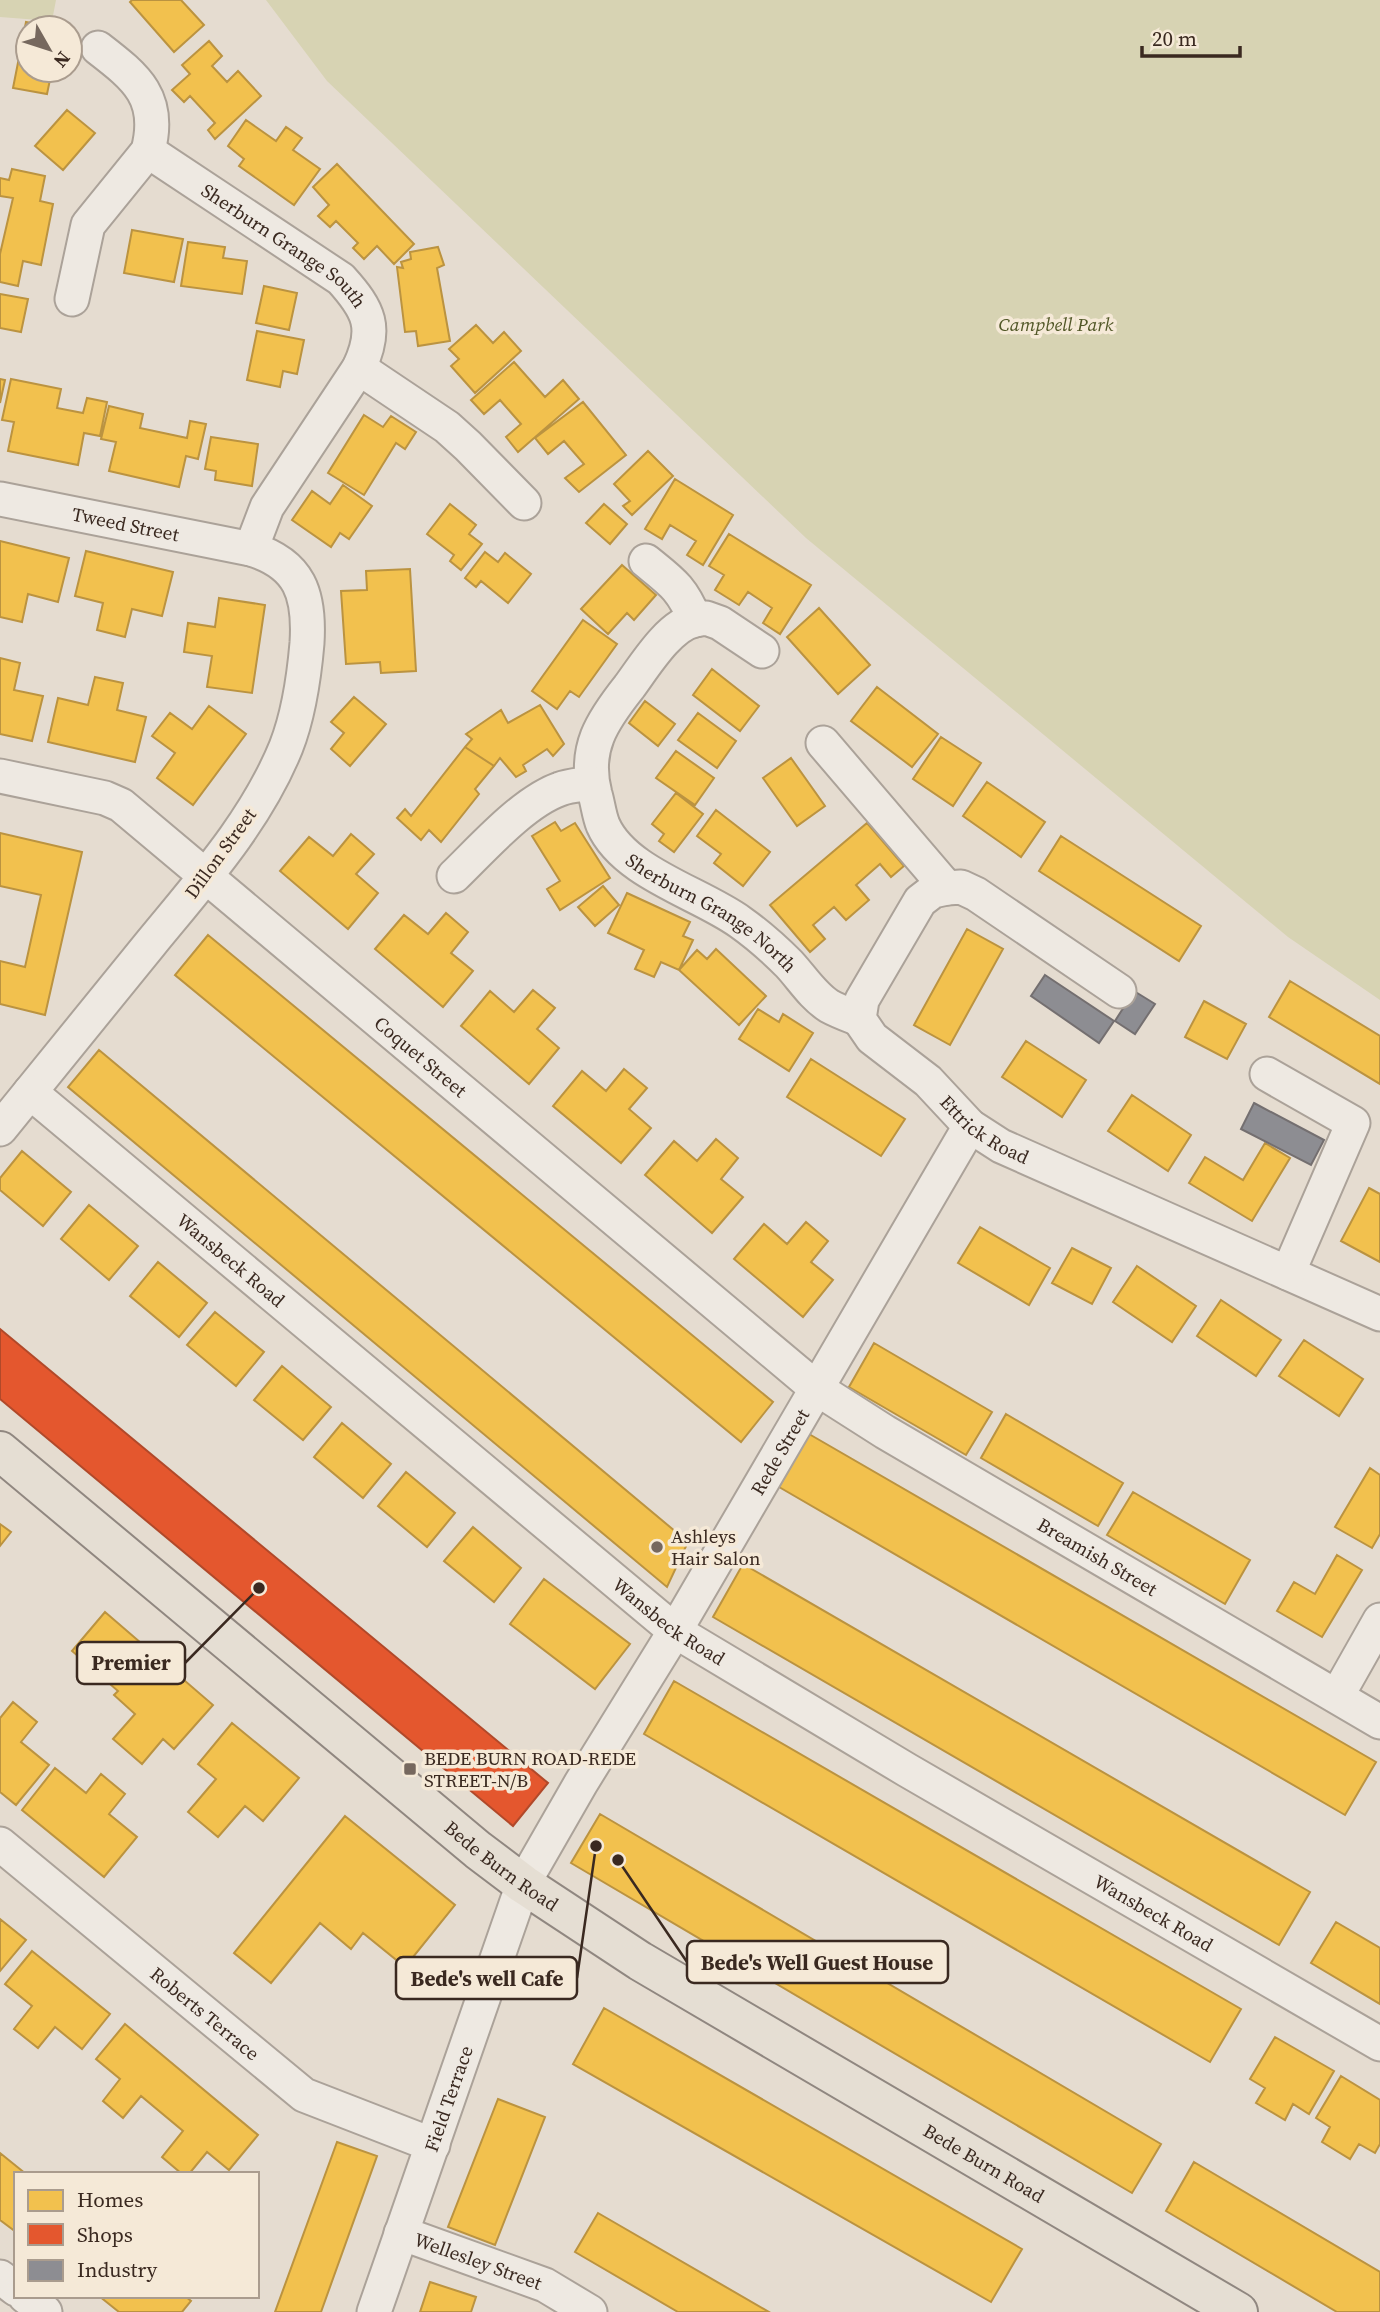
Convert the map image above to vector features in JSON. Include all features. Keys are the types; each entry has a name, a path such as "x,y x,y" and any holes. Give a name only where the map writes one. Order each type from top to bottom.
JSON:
{"main road":[{"name":"Bede Burn Road","path":"0,1451 478,1850 523,1884 640,1961 1238,2312"}],"street":[{"path":"72,299 88,225 148,151 153,118 144,89 127,70 98,48"},
{"name":"Sherburn Grange South","path":"148,151 341,279 366,313 368,349 359,368 267,507 251,549"},
{"path":"359,368 447,428 524,503"},
{"name":"Tweed Street","path":"0,499 251,549"},
{"name":"Dillon Street","path":"0,1129 206,876 248,817 286,746 298,707 305,667 308,629 306,605 298,582 287,566 271,555 251,549"},
{"path":"646,561 671,581 685,598 695,620 706,618 720,623 762,651"},
{"name":"Sherburn Grange North","path":"695,620 686,622 666,639 610,711 598,733 591,756 592,783 603,825 632,860 739,921 788,963 829,1006 859,1019"},
{"path":"823,743 947,888"},
{"name":"Coquet Street","path":"0,776 105,798 121,805 816,1388"},
{"path":"454,876 501,830 540,799 561,789 592,783"},
{"path":"859,1019 862,1000 920,901 933,891 947,888 961,887 976,894 1119,991"},
{"name":"Ettrick Road","path":"859,1019 872,1038 928,1081 970,1126 1001,1146 1380,1314"},
{"path":"1267,1074 1353,1123 1288,1273"},
{"name":"Wansbeck Road","path":"30,1092 675,1630 907,1770 1380,2044"},
{"name":"Rede Street","path":"523,1884 970,1126"},
{"name":"Breamish Street","path":"816,1388 885,1432 1380,1722"},
{"path":"1337,1696 1380,1620"},
{"name":"Roberts Terrace","path":"0,1844 304,2095 433,2145"},
{"name":"Field Terrace","path":"374,2312 523,1884"},
{"name":"Wellesley Street","path":"401,2233 545,2285 590,2312"},
{"path":"28,2298 45,2312"}],"green space":[{"path":"0,0 56,0 53,14 14,14 14,18 0,17"},
{"name":"Campbell Park","path":"266,0 1380,0 1380,1000 1288,937 806,538 327,81"}],"building: Homes":[{"path":"181,0 204,25 174,52 130,2"},
{"path":"209,41 222,56 212,66 227,82 238,71 261,96 215,139 208,130 215,123 190,96 184,102 172,90 190,74 182,65"},
{"path":"14,83 49,84 47,94 13,88"},
{"path":"67,110 95,133 63,170 35,146"},
{"path":"246,120 276,141 286,127 302,138 293,150 320,169 294,205 239,166 244,159 228,146"},
{"path":"337,164 414,244 394,264 377,246 364,259 353,248 358,243 336,221 330,227 318,216 329,205 313,187"},
{"path":"12,169 45,176 40,201 53,204 41,265 23,261 18,286 0,282 0,254 13,198 0,196 0,178 9,180"},
{"path":"132,230 183,239 174,282 124,273"},
{"path":"188,242 225,247 223,258 247,261 242,294 181,286"},
{"path":"438,247 444,265 437,268 450,341 418,346 416,331 405,332 397,267 403,268 401,262 411,259 410,252"},
{"path":"264,286 297,293 289,330 256,323"},
{"path":"0,294 28,299 21,332 0,328"},
{"path":"476,325 493,343 504,332 521,351 475,393 451,366 459,359 449,349"},
{"path":"257,331 304,340 297,374 283,371 280,387 247,380"},
{"path":"514,362 545,397 563,380 579,399 518,452 506,437 521,424 500,400 484,414 471,400"},
{"path":"0,379 5,380 0,403"},
{"path":"11,379 61,389 57,408 83,413 87,398 107,402 100,436 84,433 78,465 8,451 14,422 2,420"},
{"path":"583,402 626,455 579,492 565,478 584,464 564,441 548,454 535,438"},
{"path":"109,406 143,414 140,428 187,438 190,421 206,424 198,459 186,456 179,487 109,471 116,442 101,439"},
{"path":"364,415 383,427 391,416 416,432 405,449 396,443 364,495 328,473"},
{"path":"211,437 258,444 252,486 215,480 216,471 205,469"},
{"path":"648,451 673,476 632,515 623,506 630,501 614,484"},
{"path":"675,479 733,515 703,565 687,555 696,541 670,525 662,539 645,529"},
{"path":"343,485 372,506 349,539 340,533 331,547 292,520 312,491 330,504"},
{"path":"450,504 476,525 469,534 482,544 461,570 450,561 454,555 427,534"},
{"path":"604,504 627,524 610,544 586,523"},
{"path":"729,534 811,585 780,634 763,623 772,608 748,592 739,605 715,590 724,575 709,566"},
{"path":"0,541 69,558 58,602 28,594 22,622 0,617"},
{"path":"86,551 173,572 162,616 132,609 125,637 97,630 103,603 75,596"},
{"path":"485,552 498,562 505,553 531,574 508,603 481,581 476,587 465,578"},
{"path":"622,565 656,595 634,620 627,613 608,634 581,609"},
{"path":"410,569 416,671 381,673 380,662 346,664 341,591 367,590 366,571"},
{"path":"219,598 265,605 252,693 207,687 212,656 184,652 188,623 215,627"},
{"path":"819,608 870,665 838,694 787,637"},
{"path":"583,620 617,644 579,697 570,691 557,709 532,691"},
{"path":"0,658 20,663 14,690 43,696 32,741 0,734"},
{"path":"712,669 759,706 740,731 693,695"},
{"path":"95,677 123,683 117,710 146,717 135,762 48,742 58,698 88,705"},
{"path":"877,687 938,734 912,767 851,721"},
{"path":"354,697 386,724 350,766 331,749 344,733 331,722"},
{"path":"645,701 675,724 658,746 629,723"},
{"path":"540,705 564,744 553,756 547,749 523,765 526,771 516,777 500,758 494,766 465,747 472,739 466,734 501,710 508,723"},
{"path":"209,706 246,734 193,805 157,778 175,753 152,736 170,713 192,729"},
{"path":"698,713 736,741 717,768 678,740"},
{"path":"941,737 981,763 953,806 913,779"},
{"path":"465,747 494,766 475,789 479,794 441,842 429,830 421,840 397,818 405,809 411,816"},
{"path":"676,751 714,778 695,805 656,778"},
{"path":"791,758 825,806 797,826 763,778"},
{"path":"987,782 1045,822 1021,857 963,816"},
{"path":"676,793 703,814 674,852 659,841 664,834 652,824"},
{"path":"716,810 770,852 743,886 714,863 721,854 697,836"},
{"path":"555,822 561,831 575,823 610,878 560,910 547,889 560,881 532,836"},
{"path":"867,823 904,866 891,877 880,864 856,885 869,900 846,920 834,907 813,925 825,939 810,952 770,905"},
{"path":"0,833 82,852 45,1015 0,1004 0,961 25,967 41,895 0,886"},
{"path":"351,834 374,854 356,874 378,893 348,929 280,871 309,837 333,856"},
{"path":"1061,836 1201,926 1179,961 1039,871"},
{"path":"603,886 619,905 595,926 578,907"},
{"path":"627,893 690,922 683,936 693,940 679,970 661,962 654,977 635,969 644,950 608,933"},
{"path":"446,913 468,932 451,953 473,971 443,1007 375,949 404,915 428,934"},
{"path":"967,929 1003,949 950,1045 914,1025"},
{"path":"208,935 773,1402 741,1442 175,975"},
{"path":"716,949 766,996 739,1025 679,970 697,950 707,959"},
{"path":"1290,981 1380,1036 1380,1084 1269,1017"},
{"path":"533,990 555,1008 537,1029 559,1048 529,1084 461,1026 490,991 514,1012"},
{"path":"1204,1001 1246,1024 1227,1059 1185,1037"},
{"path":"758,1009 779,1022 783,1014 813,1033 789,1071 739,1039"},
{"path":"1026,1041 1086,1080 1062,1117 1002,1077"},
{"path":"99,1050 688,1542 667,1587 68,1087"},
{"path":"811,1059 905,1119 881,1156 787,1097"},
{"path":"624,1069 647,1088 629,1109 651,1128 621,1163 553,1106 582,1071 606,1091"},
{"path":"1132,1095 1191,1135 1168,1171 1108,1131"},
{"path":"716,1139 738,1158 721,1179 743,1197 712,1233 645,1175 674,1141 697,1161"},
{"path":"1265,1143 1290,1158 1252,1221 1189,1183 1205,1157 1243,1180"},
{"path":"22,1151 71,1192 43,1226 0,1190 0,1178"},
{"path":"1369,1188 1380,1194 1380,1262 1341,1241"},
{"path":"89,1205 138,1246 109,1280 61,1239"},
{"path":"806,1222 828,1241 811,1262 833,1280 803,1317 734,1259 764,1224 787,1244"},
{"path":"980,1227 1050,1268 1029,1305 958,1263"},
{"path":"1072,1248 1111,1268 1092,1304 1052,1283"},
{"path":"158,1262 207,1303 179,1337 130,1296"},
{"path":"1137,1266 1196,1306 1172,1342 1113,1302"},
{"path":"1221,1300 1281,1340 1256,1376 1197,1336"},
{"path":"215,1312 264,1352 236,1386 187,1345"},
{"path":"1304,1340 1363,1379 1339,1416 1279,1376"},
{"path":"874,1343 992,1412 966,1455 849,1387"},
{"path":"282,1366 331,1407 303,1440 254,1400"},
{"path":"1006,1414 1123,1483 1098,1526 981,1458"},
{"path":"342,1423 391,1464 363,1498 314,1457"},
{"path":"809,1434 1376,1762 1345,1815 779,1487"},
{"path":"1370,1468 1380,1475 1380,1534 1372,1548 1335,1527"},
{"path":"406,1472 455,1513 427,1547 378,1506"},
{"path":"1133,1492 1250,1560 1225,1604 1107,1535"},
{"path":"0,1524 11,1532 0,1546"},
{"path":"473,1527 521,1568 494,1602 444,1561"},
{"path":"1337,1555 1362,1570 1322,1637 1277,1611 1294,1582 1315,1594"},
{"path":"743,1564 1310,1892 1279,1945 713,1617"},
{"path":"544,1579 630,1644 595,1689 510,1624"},
{"path":"105,1612 213,1705 174,1749 163,1739 142,1764 113,1739 135,1714 114,1695 118,1691 72,1651"},
{"path":"674,1681 1241,2009 1210,2062 644,1734"},
{"path":"13,1702 37,1722 21,1742 49,1765 16,1805 0,1792 0,1718"},
{"path":"232,1723 299,1778 263,1821 245,1806 218,1837 188,1812 216,1779 198,1764"},
{"path":"55,1768 86,1793 101,1774 125,1794 109,1814 137,1837 104,1877 22,1810"},
{"path":"600,1814 1161,2144 1132,2193 571,1863"},
{"path":"345,1816 455,1905 405,1967 363,1933 351,1949 320,1923 271,1983 234,1953"},
{"path":"0,1919 26,1940 0,1971"},
{"path":"1336,1922 1380,1948 1380,2004 1311,1963"},
{"path":"32,1951 110,2014 82,2049 55,2027 38,2048 14,2029 32,2006 5,1984"},
{"path":"604,2008 1022,2249 991,2302 573,2064"},
{"path":"125,2024 258,2135 229,2170 207,2152 191,2172 180,2172 162,2157 183,2131 141,2096 123,2118 103,2101 120,2079 96,2059"},
{"path":"1275,2037 1334,2071 1309,2114 1293,2104 1285,2120 1256,2103 1265,2088 1250,2079"},
{"path":"1341,2076 1380,2100 1380,2144 1375,2153 1359,2144 1350,2159 1322,2142 1330,2127 1316,2118"},
{"path":"498,2099 545,2117 495,2245 448,2227"},
{"path":"337,2142 377,2156 321,2312 275,2312"},
{"path":"0,2153 24,2172 14,2172 14,2230 0,2220"},
{"path":"1194,2162 1380,2272 1380,2312 1337,2312 1166,2211"},
{"path":"598,2213 769,2312 678,2312 575,2252"},
{"path":"430,2282 476,2297 471,2312 420,2312"},
{"path":"102,2298 187,2298 191,2301 182,2312 119,2312"}],"building: Shops":[{"path":"0,1329 548,1783 513,1826 0,1399"}],"building: Industry":[{"path":"1045,975 1114,1021 1099,1043 1031,996"},
{"path":"1134,991 1155,1004 1135,1034 1115,1021"},
{"path":"1254,1103 1324,1140 1311,1165 1241,1129"}],"place":[{"name":"Ashleys Hair Salon","path":"657,1547"},
{"name":"Premier","path":"259,1588"},
{"name":"BEDE BURN ROAD-REDE STREET-N/B","path":"410,1769"},
{"name":"Bede's well Cafe","path":"596,1846"},
{"name":"Bede's Well Guest House","path":"618,1860"}]}
